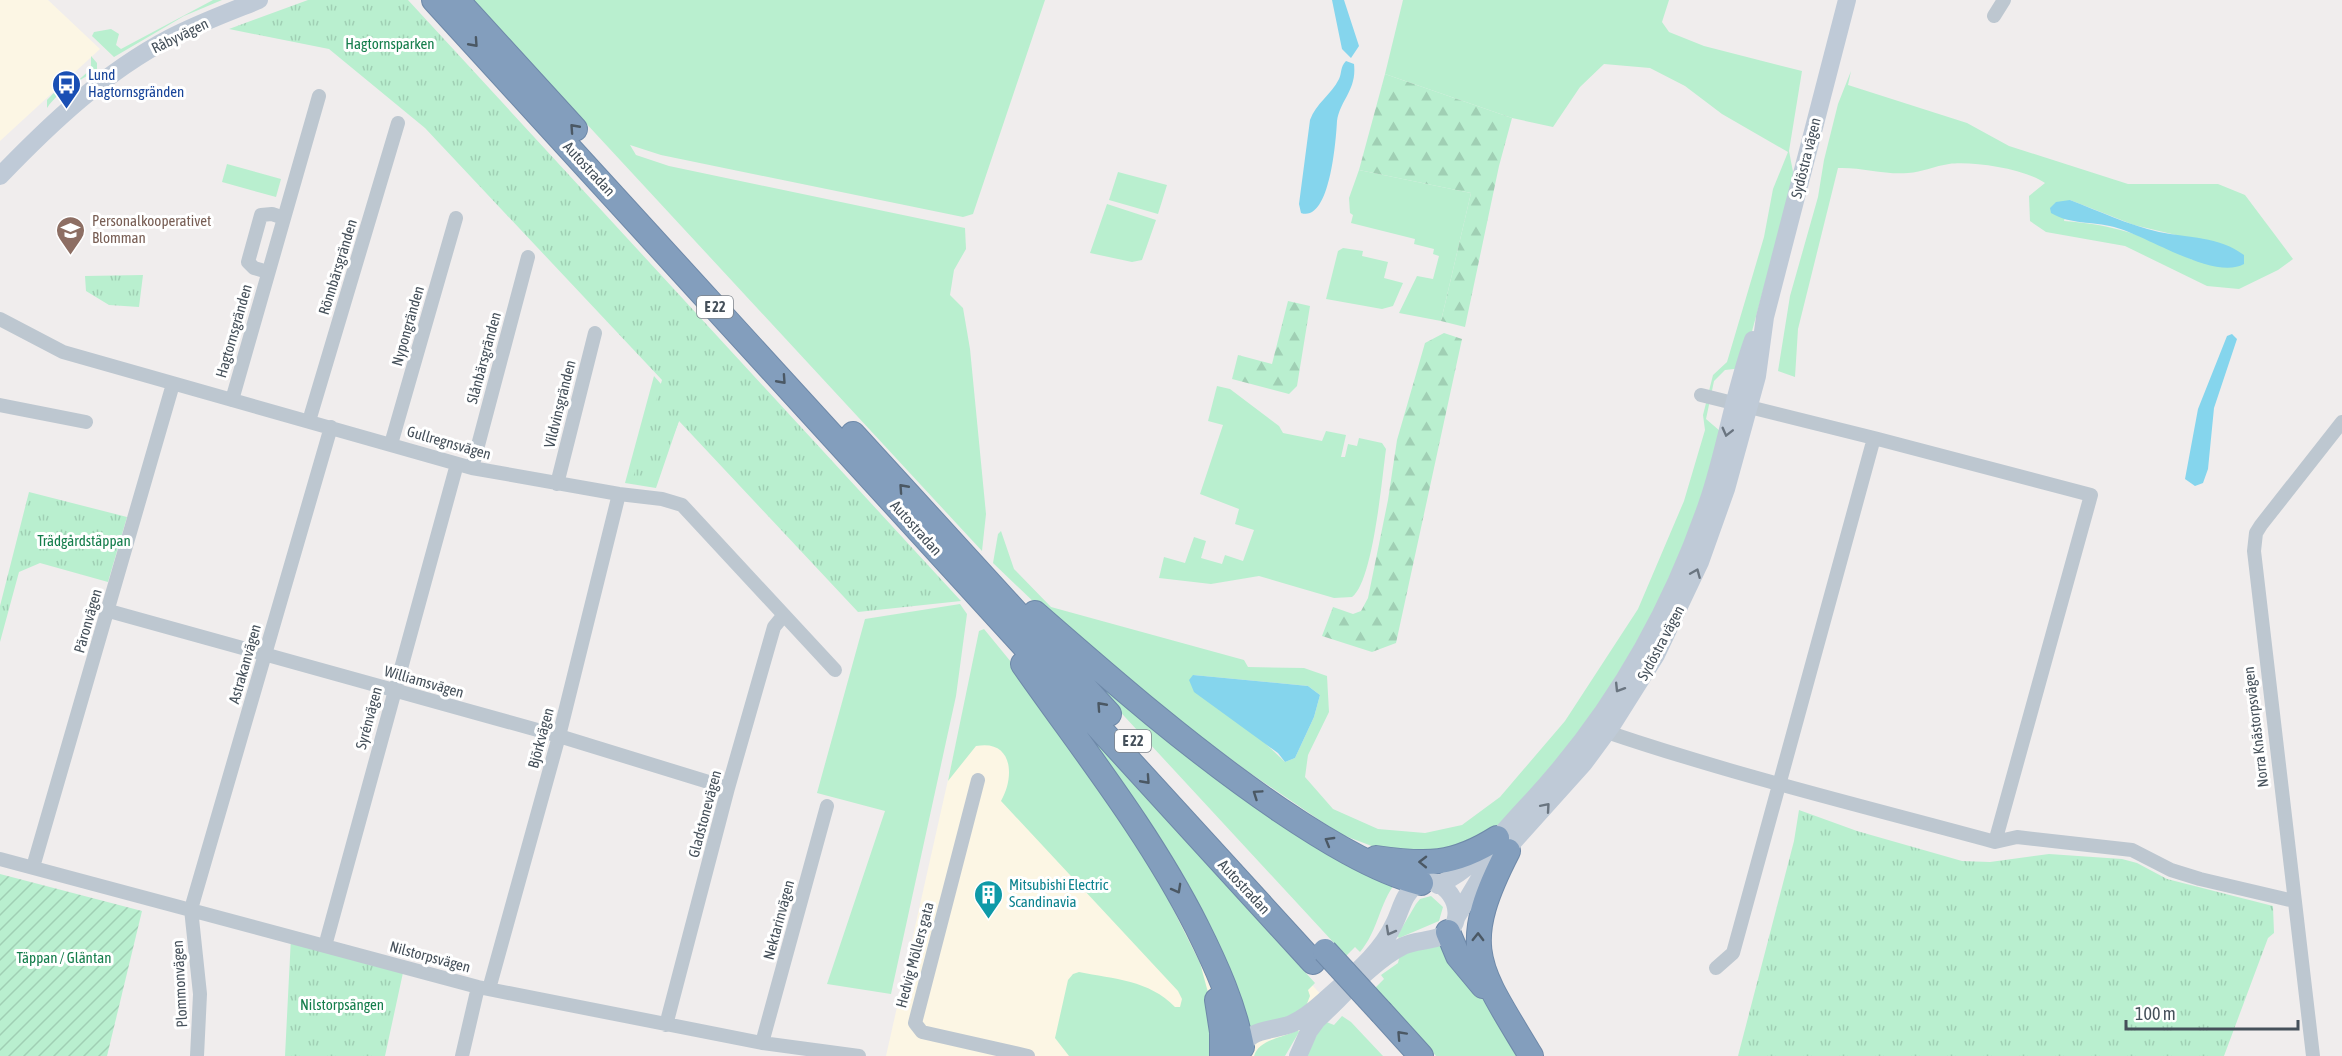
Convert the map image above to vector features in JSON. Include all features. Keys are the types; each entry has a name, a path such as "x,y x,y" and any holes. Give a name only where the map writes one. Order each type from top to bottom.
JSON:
{"highway":[{"name":"Autostradan","path":"434,0 965,581 1319,956"},
{"name":"Autostradan","path":"458,0 942,531 1375,1019 1420,1056"},
{"path":"942,531 1164,725 1225,772 1306,827 1353,854 1430,884"},
{"path":"965,581 1149,841 1202,937 1217,999 1222,1032 1235,1053"},
{"path":"1353,854 1414,862 1446,861 1502,844"},
{"path":"1502,844 1486,896 1477,936 1483,972 1531,1056"},
{"path":"1452,925 1458,956 1504,1011"},
{"name":"Autostradan","path":"1375,1019 1398,1056"}],"main road":[{"name":"Råbyvägen","path":"0,176 62,115 115,73 170,38 259,0"},
{"name":"Sydöstra vägen","path":"1452,925 1502,844 1602,715 1644,648 1695,538 1719,464 1742,405 1758,376 1765,317 1846,0"},
{"name":"Sydöstra vägen","path":"1430,884 1466,870 1502,844 1584,764 1607,732 1656,655 1688,592 1713,529 1742,405"},
{"path":"1235,1053 1254,1034 1285,1026 1301,1019 1360,968 1387,938 1408,892 1430,884 1453,898 1452,925 1436,938 1410,943 1386,957 1317,1020 1298,1056"}],"street":[{"path":"1994,16 2004,0"},
{"name":"Hagtornsgränden","path":"232,400 319,96"},
{"name":"Rönnbärsgränden","path":"309,421 398,123"},
{"name":"Hagtornsgränden","path":"268,272 254,268 248,262 261,214 267,213 284,218"},
{"name":"Nypongränden","path":"391,444 456,218"},
{"name":"Slånbärsgränden","path":"472,468 528,257"},
{"name":"Gullregnsvägen","path":"1,322 63,352 457,464 557,484 662,499 682,505 835,670"},
{"name":"Vildvinsgränden","path":"557,484 595,333"},
{"name":"Päronvägen","path":"33,867 173,384"},
{"path":"1701,395 2091,495 1995,842"},
{"path":"0,405 86,422"},
{"name":"Norra Knästorpsvägen","path":"2313,1056 2254,568 2254,542 2256,534 2272,509 2342,422"},
{"name":"Astrakanvägen","path":"191,909 331,428"},
{"path":"1716,968 1733,953 1874,438"},
{"name":"Syrénvägen","path":"325,946 457,464"},
{"name":"Björkvägen","path":"462,1056 559,736 619,494"},
{"name":"Williamsvägen","path":"109,611 559,736 728,788"},
{"name":"Gladstonevägen","path":"666,1025 728,788 774,627 783,615"},
{"path":"1607,732 1691,760 1995,842 2017,837 2132,850 2171,870 2294,901"},
{"name":"Hedvig Möllers gata","path":"978,780 915,1023 922,1032 933,1036 1028,1056"},
{"name":"Nektarinvägen","path":"769,1048 827,806"},
{"name":"Nilstorpsvägen","path":"0,859 484,988 769,1048 859,1056"},
{"name":"Plommonvägen","path":"191,909 200,994 197,1056"}],"shaded area":[{"path":"0,0 48,0 100,49 0,141"},
{"path":"981,633 1329,1003 1274,1056 886,1056"}],"green space":[{"path":"213,0 222,0 184,16 114,57 92,36 94,32 111,29 119,34 116,45 121,49"},
{"name":"Hagtornsparken","path":"308,0 408,0 961,601 858,612 679,421 654,485 632,481 662,380 425,128 329,49 229,29"},
{"path":"472,0 1045,0 973,214 963,217 661,155 630,145 636,155 669,166 965,228 966,249 954,270 950,295 963,308 970,349 986,514 982,551"},
{"path":"1403,0 1669,0 1662,22 1669,32 1704,46 1802,71 1789,151 1794,177 1742,368 1725,370 1714,381 1706,419 1720,431 1706,489 1660,604 1586,726 1503,823 1466,849 1385,851 1340,834 1250,773 1137,690 1060,627 993,563 998,534 1001,531 1014,569 1051,607 1244,660 1248,667 1304,668 1327,676 1329,712 1308,755 1305,777 1333,809 1378,829 1425,833 1462,825 1500,797 1565,721 1638,609 1684,501 1705,430 1703,415 1713,375 1727,362 1764,237 1773,189 1788,152 1722,114 1685,86 1650,68 1604,64 1580,87 1553,127 1512,118 1385,74","holes":["1193,675 1308,686 1320,695 1314,717 1295,758 1285,762"]},
{"path":"91,56 97,63 97,69 74,84 91,69"},
{"path":"1851,71 1848,85 1967,123 2009,146 2128,184 2218,184 2245,195 2293,259 2278,270 2239,289 2207,286 2125,246 2046,232 2030,221 2029,196 2045,183 2025,174 1998,167 1959,163 1908,173 1838,168 1798,329 1795,377 1778,371 1790,296 1818,197 1824,160 1838,104","holes":["2070,200 2134,225 2176,235 2193,260 2161,244 2131,233 2100,225 2064,221"]},
{"path":"1385,74 1512,118 1499,166 1465,327 1441,321 1471,193 1359,170"},
{"path":"70,76 74,84 52,101 47,108 47,100"},
{"path":"227,164 281,179 276,197 222,182"},
{"path":"1359,170 1471,193 1441,321 1399,313 1417,276 1433,279 1439,256 1433,254 1434,249 1414,244 1415,239 1351,223 1353,215 1350,213 1349,198"},
{"path":"1118,172 1167,185 1158,214 1109,200"},
{"path":"1107,204 1156,220 1142,260 1132,262 1090,253"},
{"path":"1343,248 1363,251 1362,256 1388,262 1384,278 1403,283 1393,306 1382,309 1326,299 1338,251"},
{"path":"143,275 139,307 109,305 86,291 85,276"},
{"path":"1288,301 1310,306 1297,386 1289,394 1232,379 1238,355 1272,364"},
{"path":"1444,333 1462,339 1396,643 1372,652 1322,636 1333,607 1353,614 1361,611 1368,598 1388,500 1397,440 1425,343"},
{"path":"654,376 683,409 656,488 625,483"},
{"path":"1217,386 1230,389 1279,426 1283,433 1322,441 1326,431 1346,435 1341,457 1345,457 1348,444 1357,446 1359,438 1382,443 1386,449 1371,551 1366,572 1352,597 1334,598 1259,576 1211,584 1159,578 1164,557 1185,563 1194,537 1206,541 1201,558 1222,564 1225,555 1243,561 1254,530 1235,524 1239,509 1200,494 1223,425 1208,421"},
{"name":"Trädgårdstäppan","path":"29,492 127,517 108,582 40,563 19,572 0,642 0,606"},
{"path":"960,604 967,614 956,696 891,994 827,984 885,811 817,793 865,619"},
{"path":"984,629 1025,679 1132,827 1200,963 1212,1007 1214,1056 1069,1056 1055,1038 1068,980 1073,974 1079,972 1142,986 1165,998 1175,1007 1180,1007 1182,999 1178,991 1001,801 1009,771 1004,754 988,745 976,746 948,781 979,631"},
{"path":"1091,674 1396,882 1390,890 1371,935 1360,952 1355,947 1346,956 1088,677"},
{"path":"1065,706 1315,983 1308,990 1310,996 1304,1011 1247,1030"},
{"path":"1799,810 1857,831 1962,861 1990,862 2049,854 2122,859 2137,863 2167,879 2273,906 2274,933 2268,938 2224,1056 1738,1056 1794,841"},
{"name":"Täppan / Gläntan","path":"0,874 142,911 107,1056 0,1056"},
{"path":"1431,896 1443,907 1439,921 1399,938 1397,936 1416,904 1420,899"},
{"name":"Nilstorpsängen","path":"291,937 404,968 385,1056 285,1056"},
{"path":"1443,942 1483,995 1522,1056 1436,1056 1374,989 1384,979 1381,975 1398,963 1400,954"},
{"path":"1342,1016 1351,1022 1383,1056 1306,1056 1324,1021 1334,1025"},
{"path":"1298,1030 1285,1056 1254,1056 1266,1042"}],"water":[{"path":"1332,0 1344,0 1359,46 1351,58 1342,49"},
{"path":"1346,61 1354,64 1353,81 1337,121 1330,178 1319,206 1311,213 1301,213 1299,204 1310,120 1336,85"},
{"path":"2070,200 2147,229 2224,244 2244,255 2244,264 2231,268 2216,267 2180,255 2114,227 2074,221 2051,213 2050,208 2056,202"},
{"path":"2232,334 2237,339 2214,408 2208,469 2203,483 2195,486 2185,479 2198,409 2227,336"},
{"path":"1193,675 1308,686 1320,695 1314,717 1295,758 1285,762 1278,753 1194,692 1189,680"}],"place":[{"name":"Lund Hagtornsgränden","path":"67,110"},
{"name":"Personalkooperativet Blomman","path":"71,256"},
{"name":"Mitsubishi Electric Scandinavia","path":"988,920"}]}
